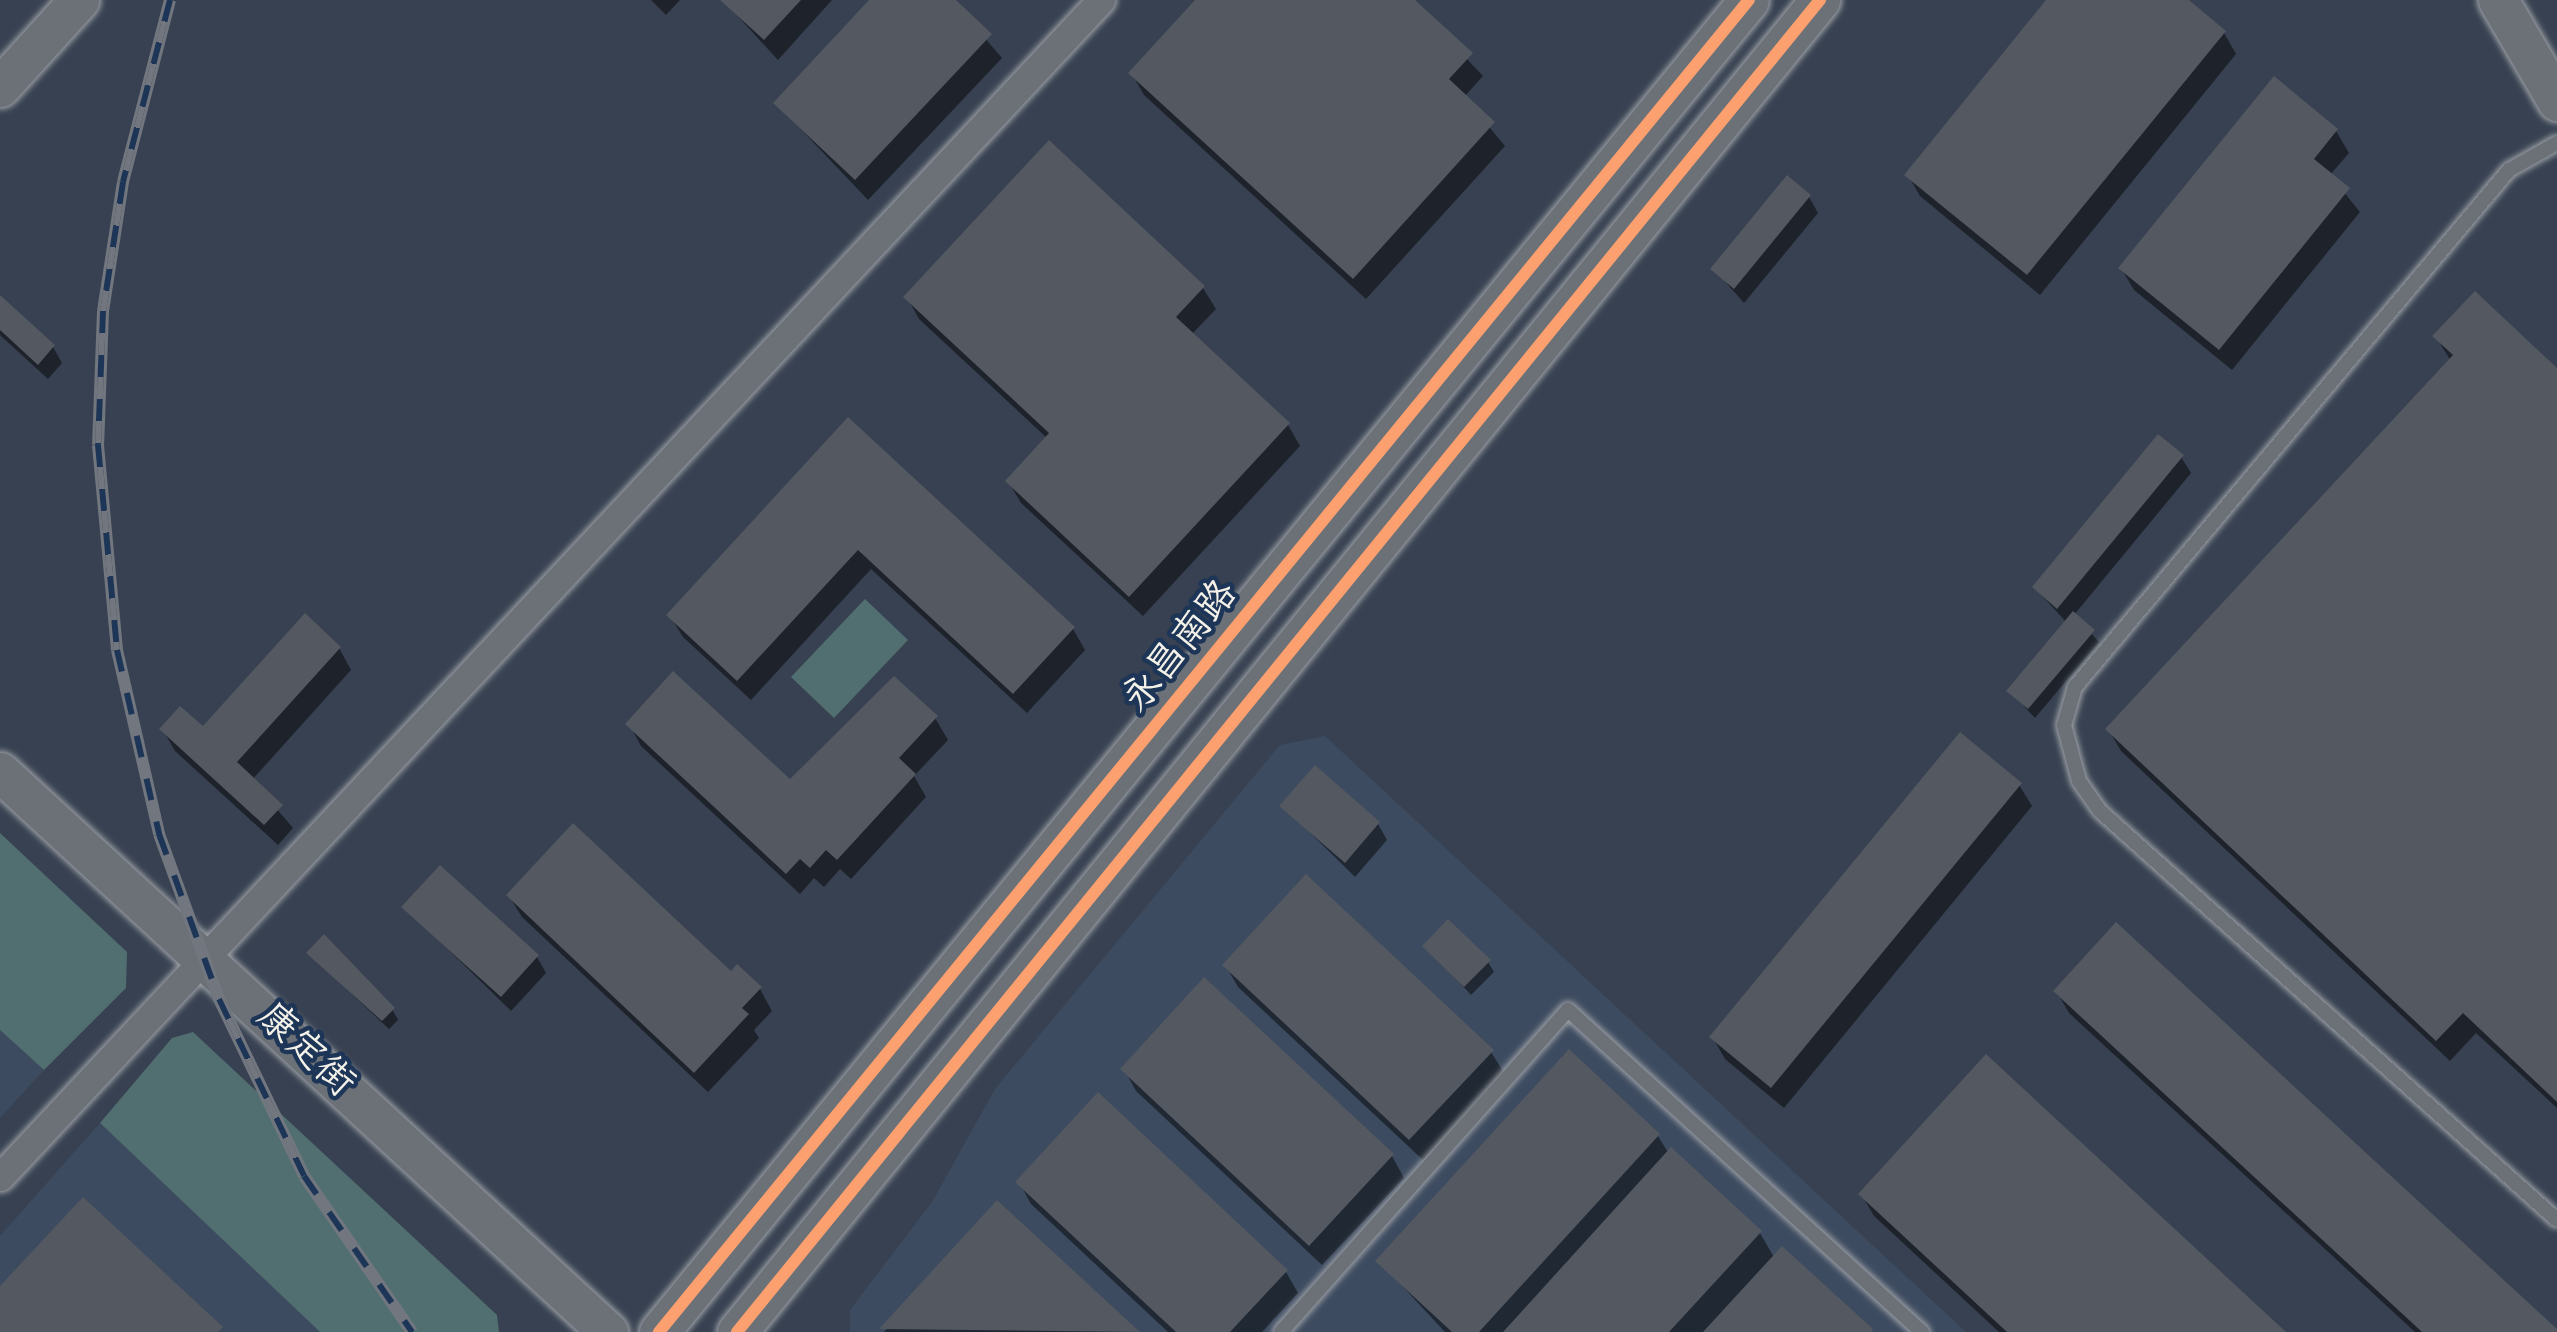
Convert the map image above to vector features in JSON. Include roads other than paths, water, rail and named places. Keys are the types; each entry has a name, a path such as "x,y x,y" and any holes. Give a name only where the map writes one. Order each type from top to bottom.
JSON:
{"street":[{"path":"0,87 79,0"},
{"path":"0,1177 1101,0"},
{"name":"永昌南路","path":"659,1332 1749,0"},
{"path":"737,1332 1820,0"},
{"path":"2498,0 2557,101"},
{"name":"康定街","path":"0,772 608,1332"}],"lane":[{"path":"2557,143 2509,170 2074,687 2064,725 2079,782 2100,811 2557,1220"},
{"path":"1281,1332 1568,1010 1922,1332"}],"railway":[{"path":"170,0 123,182 103,311 98,445 117,650 159,834 219,999 304,1176 412,1332"}]}
